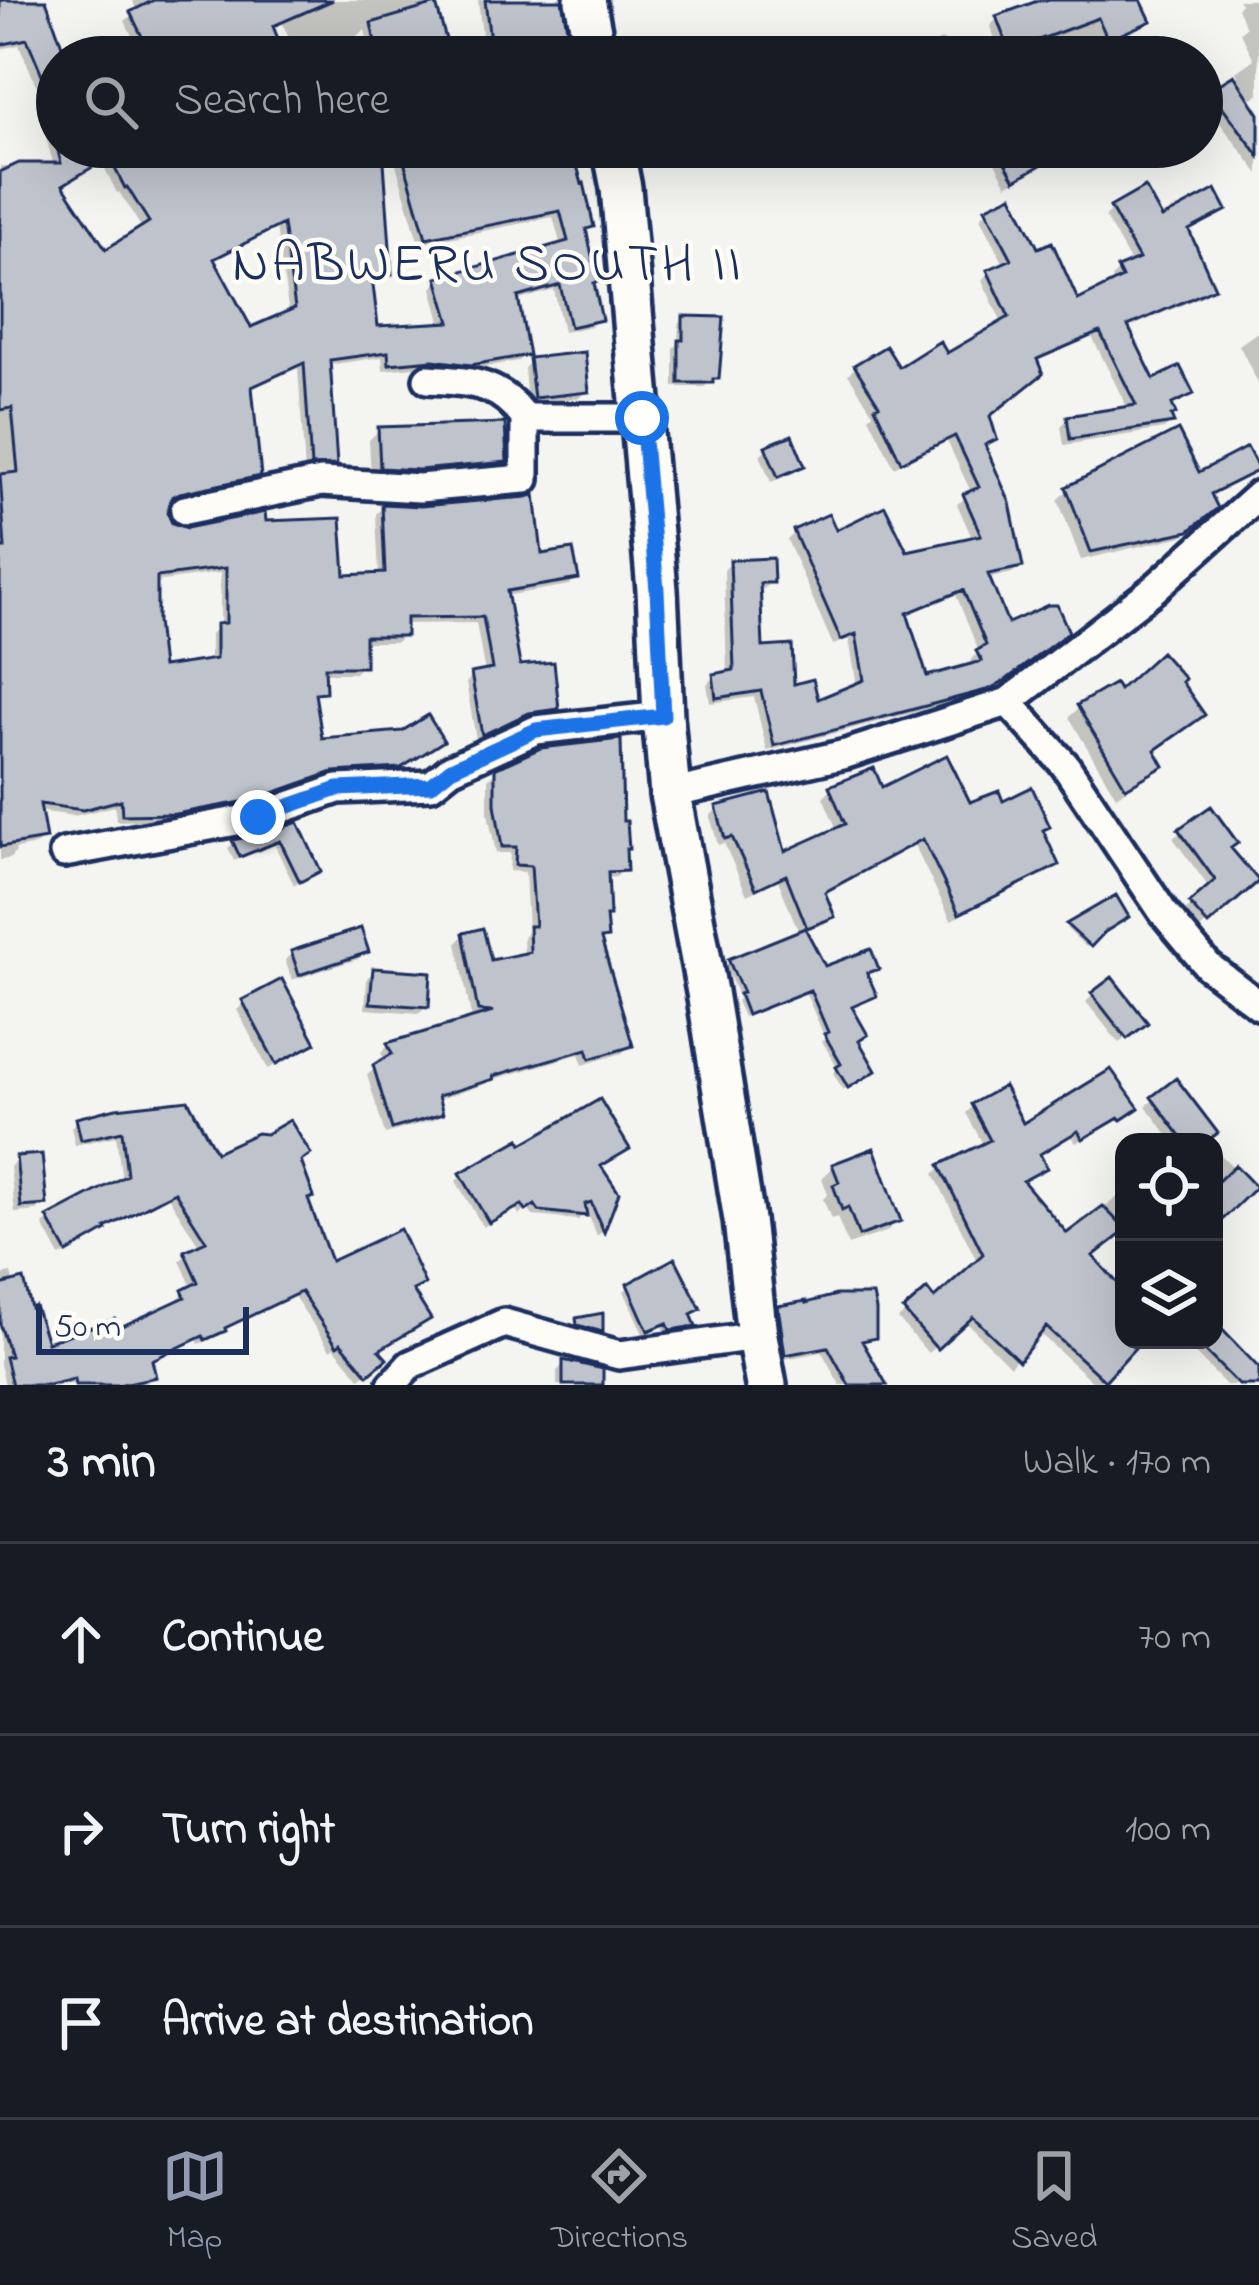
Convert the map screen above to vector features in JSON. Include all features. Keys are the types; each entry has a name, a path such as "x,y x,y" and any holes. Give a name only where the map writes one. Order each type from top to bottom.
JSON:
{"street":[{"path":"585,0 592,36"},
{"path":"618,168 657,590 670,794 707,992 766,1385"},
{"path":"185,510 321,482 419,488 525,479 525,418 510,398 477,382 428,379"},
{"path":"525,418 642,418"},
{"path":"670,794 846,754 1008,702 1154,589 1259,495"},
{"path":"1008,702 1065,764 1163,913 1208,966 1259,1005"},
{"path":"64,853 258,817 338,789 431,785 451,769 536,730 663,716"},
{"path":"392,1385 410,1365 504,1323 619,1355 758,1336"}],"building":[{"path":"0,0 46,0 59,36 36,36 36,60 27,39 0,45"},
{"path":"154,0 333,0 273,26 277,36 142,36 130,12"},
{"path":"485,0 562,0 568,36 489,36"},
{"path":"1040,0 1141,0 1151,21 1117,36 1106,36 1098,18 1049,36 1003,36 996,16"},
{"path":"436,4 445,36 374,36 371,23"},
{"path":"1234,75 1259,114 1259,156 1223,108 1223,82"},
{"path":"19,163 36,163 36,168 91,168 63,185 106,249 149,222 115,168 384,168 392,275 372,277 378,326 450,322 437,278 568,241 560,211 426,238 406,168 578,168 594,227 586,229 602,320 570,327 560,285 518,297 529,355 471,365 433,360 389,364 388,352 330,360 337,465 311,466 304,363 252,387 261,476 180,493 172,497 167,512 172,523 187,528 265,512 266,521 341,518 345,575 385,573 382,504 421,506 535,494 542,554 573,549 579,579 507,591 520,665 554,662 559,709 529,713 482,735 471,673 492,669 483,617 406,618 406,636 365,636 365,667 325,667 326,692 315,693 322,738 402,731 428,715 444,741 401,768 333,772 253,800 175,814 122,815 121,800 83,810 40,804 46,839 0,847 0,548 5,548 0,474 18,472 12,408 0,410 0,172","holes":["283,224 295,308 251,327 214,259","226,568 226,623 216,624 216,659 162,667 157,577"]},
{"path":"1008,168 1036,168 1015,180"},
{"path":"1145,187 1162,218 1216,189 1227,210 1189,230 1215,288 1128,326 1154,379 1180,366 1194,394 1172,404 1174,423 1070,439 1067,416 1136,405 1100,332 1037,359 1043,374 990,416 997,439 985,445 1010,503 1023,567 988,574 1008,623 1057,605 1069,632 990,689 774,746 761,691 716,698 713,674 734,670 730,560 773,558 774,583 760,583 763,647 792,645 794,684 813,679 818,699 864,680 856,634 841,640 793,530 829,514 836,530 885,506 907,551 981,535 963,494 979,487 955,436 901,462 875,407 879,405 854,365 886,346 899,367 940,341 947,353 1009,317 987,270 1012,259 985,208 1012,195 1038,248 1052,242 1078,300 1122,278 1117,268 1139,259 1110,207","holes":["963,590 986,645 976,651 982,661 927,676 907,613"]},
{"path":"683,316 724,317 719,379 713,383 679,383"},
{"path":"585,352 589,392 534,398 529,358"},
{"path":"505,423 507,462 419,470 380,468 378,427"},
{"path":"1178,430 1199,472 1247,447 1259,470 1211,494 1218,508 1189,531 1091,552 1066,487"},
{"path":"792,435 805,466 778,477 765,446"},
{"path":"1161,652 1185,679 1182,682 1205,715 1155,750 1164,766 1126,788 1077,705 1115,683 1119,690"},
{"path":"621,739 627,871 608,872 608,938 601,939 633,1046 590,1059 587,1049 493,1076 438,1096 443,1114 392,1129 373,1065 392,1054 387,1043 493,1012 478,1011 463,933 483,928 491,960 530,952 529,926 535,926 531,866 515,865 516,847 502,847 495,769 541,748"},
{"path":"947,755 970,802 999,791 1003,801 1032,787 1050,827 1043,830 1059,865 959,914 923,839 825,892 835,917 807,928 786,875 756,889 732,837 725,839 716,806 769,792 785,851 845,824 829,786 874,768 882,787"},
{"path":"1211,806 1238,843 1231,848 1259,881 1208,925 1189,903 1215,880 1178,829"},
{"path":"298,822 321,871 300,882 280,841 240,857 232,840 264,834"},
{"path":"1116,895 1129,917 1091,947 1066,924"},
{"path":"361,928 369,952 299,975 291,951"},
{"path":"805,928 825,966 871,949 879,969 867,973 877,996 852,1007 868,1035 859,1041 876,1071 848,1088 810,990 747,1015 728,959"},
{"path":"373,968 431,972 429,1007 370,1003"},
{"path":"1112,977 1148,1023 1127,1039 1091,993"},
{"path":"282,979 316,1043 276,1064 242,1000"},
{"path":"1111,1069 1139,1108 1083,1139 1078,1131 1040,1154 1047,1168 1023,1181 1067,1233 1103,1206 1115,1219 1115,1239 1093,1256 1115,1280 1115,1349 1134,1349 1105,1381 1046,1327 1019,1361 973,1317 937,1349 903,1310 927,1289 934,1298 983,1254 939,1165 990,1140 971,1104 1004,1086 1023,1123"},
{"path":"1176,1078 1218,1133 1178,1133 1151,1097"},
{"path":"600,1099 630,1149 601,1166 619,1193 604,1233 591,1202 585,1204 587,1216 539,1211 535,1205 526,1211 522,1205 489,1223 460,1173"},
{"path":"188,1100 216,1152 290,1120 311,1154 301,1161 314,1197 308,1199 331,1261 400,1229 425,1284 413,1290 431,1319 379,1350 387,1359 368,1375 341,1343 337,1346 301,1292 226,1331 205,1340 203,1336 152,1360 156,1377 118,1385 75,1385 74,1379 12,1385 5,1357 10,1356 0,1324 0,1285 24,1279 47,1342 115,1319 118,1328 185,1297 182,1290 198,1282 184,1251 206,1241 175,1192 67,1253 47,1217 127,1175 122,1131 81,1140 76,1118"},
{"path":"874,1148 901,1221 859,1236 848,1207 842,1210 832,1164"},
{"path":"42,1154 47,1205 21,1207 16,1156"},
{"path":"1235,1165 1256,1187 1223,1219 1223,1176"},
{"path":"675,1258 701,1309 691,1314 696,1326 670,1330 667,1323 648,1331 627,1284"},
{"path":"836,1295 873,1295 876,1338 862,1341 887,1385 849,1385 828,1347 785,1355 778,1306"},
{"path":"603,1313 603,1332 577,1325 576,1318"},
{"path":"1223,1330 1259,1368 1259,1385 1239,1385 1203,1349 1223,1349"},
{"path":"563,1360 603,1369 603,1385 563,1385"}],"district":[{"name":"NABWERU SOUTH II","path":"488,267"}],"route":[{"path":"258,817 338,789 431,785 451,769 536,730 663,716 642,418"}]}
